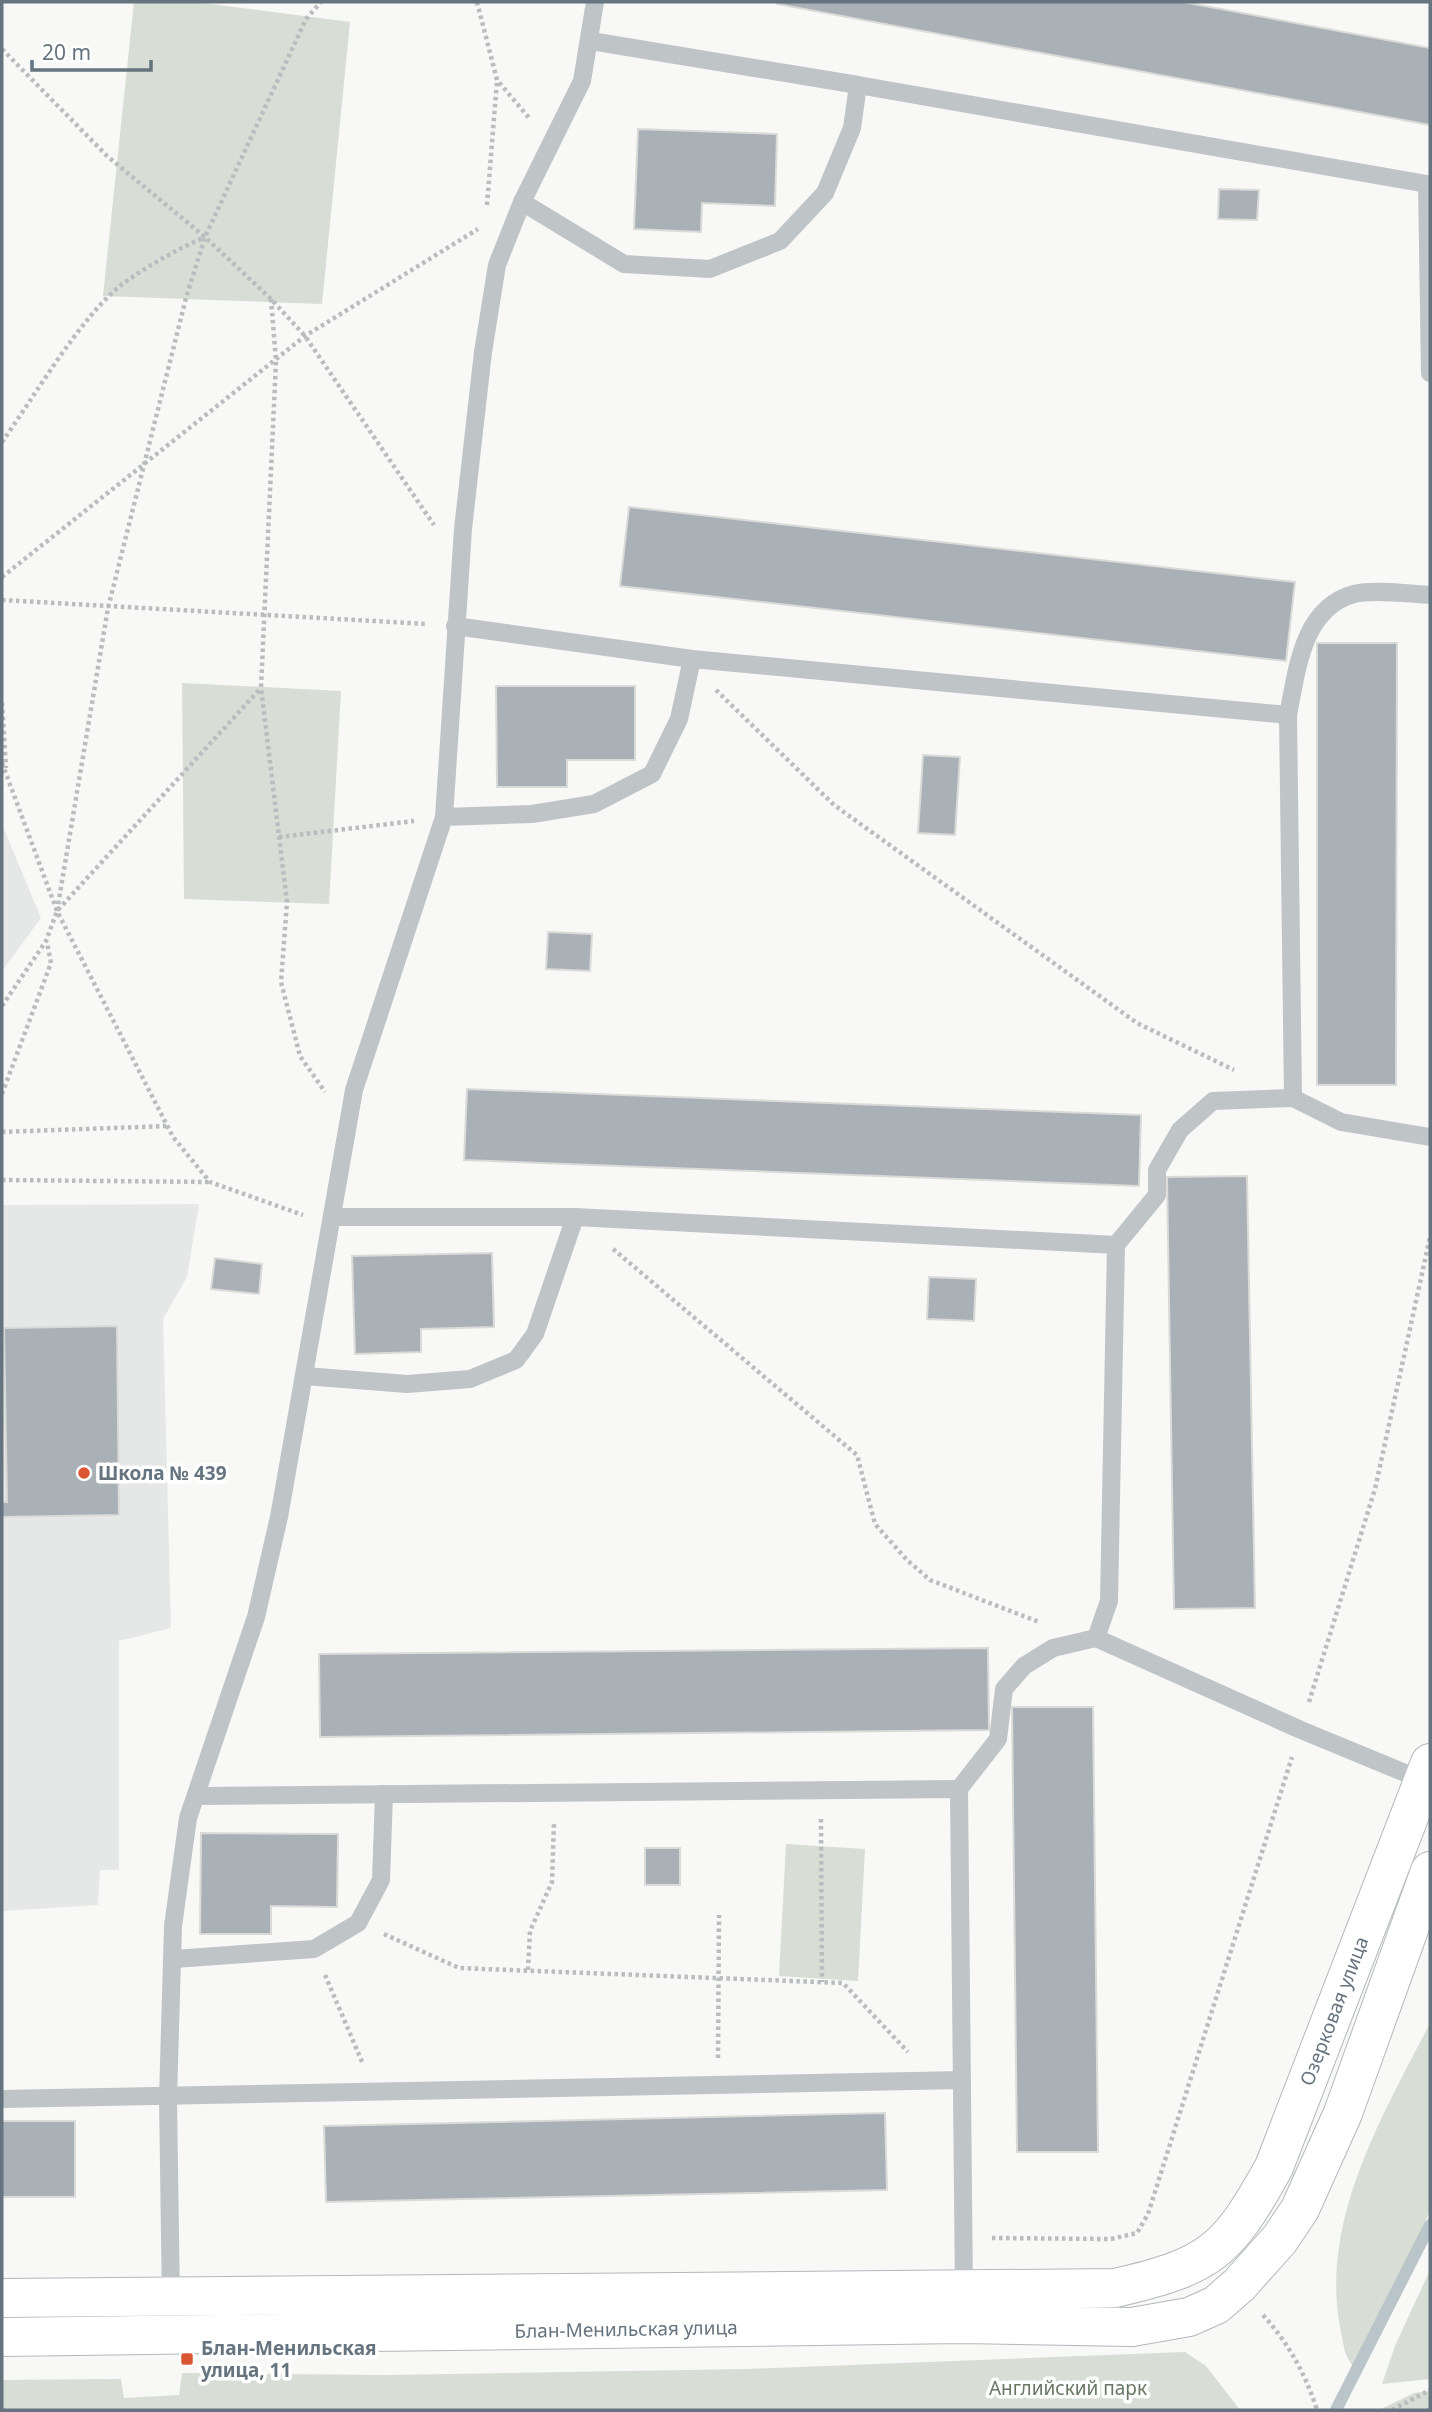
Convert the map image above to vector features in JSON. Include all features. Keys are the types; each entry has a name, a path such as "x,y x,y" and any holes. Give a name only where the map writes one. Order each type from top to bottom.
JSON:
{"street":[{"name":"Озерковая улица","path":"1219,2248 1239,2227 1274,2167 1428,1775"},
{"path":"1239,2285 1280,2239 1321,2165 1430,1871"},
{"name":"Блан-Менильская улица","path":"2,2337 172,2334 964,2307 1115,2288 1169,2276 1219,2248"},
{"name":"Блан-Менильская улица","path":"2,2298 171,2296 964,2307 1132,2327 1189,2318 1216,2305 1239,2285"}],"lane":[{"path":"172,2334 167,2098 174,1959 173,1926 188,1818 256,1617 279,1517 354,1090 444,817 461,561 483,352 497,265 522,202 582,81 591,41 595,2"},
{"path":"591,41 1427,184 1430,373"},
{"path":"522,202 624,264 710,269 780,242 825,193 852,128 858,85"},
{"path":"1293,1098 1288,715 1299,661 1309,631 1328,608 1355,593 1430,595"},
{"path":"456,625 692,659 1288,715"},
{"path":"444,817 532,814 594,804 652,774 679,719 692,659"},
{"path":"1096,1638 1109,1601 1115,1245 1157,1195 1157,1170 1180,1130 1213,1101 1293,1098 1341,1122 1430,1137"},
{"path":"332,1217 575,1217 1115,1245"},
{"path":"305,1376 407,1384 470,1378 516,1360 535,1334 575,1217"},
{"path":"964,2307 959,1789 998,1739 1004,1689 1024,1666 1053,1648 1096,1638 1301,1730 1428,1775"},
{"path":"196,1796 959,1789"},
{"path":"174,1959 314,1949 358,1923 382,1880 384,1794"},
{"path":"2,2099 376,2094 962,2080"}],"path":[{"path":"2,1006 46,941 57,911 108,608 147,463 186,298 205,237 306,19 321,2"},
{"path":"477,2 497,80 485,225"},
{"path":"2,50 107,156 205,237 271,299 304,336 461,561"},
{"path":"497,80 538,129"},
{"path":"2,577 304,336 522,202"},
{"path":"2,442 89,319 120,286 176,250 205,237"},
{"path":"271,299 276,361 261,688 287,902 281,982 287,1016 300,1056 313,1080 328,1096"},
{"path":"2,600 108,608 456,625"},
{"path":"692,659 724,702 834,805 1137,1023 1293,1098"},
{"path":"57,911 261,688"},
{"path":"2,703 6,773"},
{"path":"2,763 57,911 167,1126 210,1182"},
{"path":"279,837 420,820"},
{"path":"2,1094 51,963 46,941"},
{"path":"2,1132 167,1126"},
{"path":"2,1180 210,1182 303,1215 332,1217"},
{"path":"575,1217 857,1455 875,1524 907,1560 930,1580 982,1598 1017,1615 1096,1638"},
{"path":"964,2238 1111,2239 1137,2233 1148,2214 1375,1489 1430,1237"},
{"path":"821,1790 822,1982"},
{"path":"528,1970 530,1931 552,1882 554,1792"},
{"path":"718,2086 719,1915"},
{"path":"358,1923 459,1968 843,1983 934,2081"},
{"path":"314,1949 376,2094"},
{"path":"1239,2285 1284,2338 1306,2375 1317,2410"},
{"path":"1395,2410 1430,2390"}],"shaded area":[{"path":"2,824 41,918 2,971"},
{"name":"Школа № 439","path":"199,1204 187,1277 163,1319 171,1628 119,1641 119,1870 100,1870 98,1905 2,1911 2,1205"}],"green space":[{"path":"134,2 195,2 350,22 322,304 103,296"},
{"path":"182,683 341,691 329,904 184,899"},
{"path":"786,1844 865,1849 858,1981 779,1976"},
{"path":"1430,2023 1430,2210 1361,2373 1348,2358 1340,2327 1336,2287 1339,2247 1347,2208 1360,2169 1393,2094"},
{"path":"1430,2270 1430,2379 1382,2384 1395,2346"},
{"name":"Английский парк","path":"1185,2352 1206,2366 1240,2410 2,2410 2,2380 121,2379 124,2398 179,2395 182,2373 387,2375 747,2369"},
{"path":"1430,2391 1430,2410 1379,2410 1414,2393"}],"building":[{"path":"1183,2 1430,48 1430,125 777,4"},
{"path":"638,129 777,134 775,206 702,203 701,232 634,229"},
{"path":"1219,189 1259,190 1257,220 1218,219"},
{"path":"629,507 1295,582 1286,661 620,586"},
{"path":"1317,643 1397,643 1396,1085 1317,1085"},
{"path":"496,686 635,686 635,760 567,760 567,787 497,787"},
{"path":"923,755 960,757 955,835 918,833"},
{"path":"548,932 592,934 590,971 546,969"},
{"path":"467,1089 1141,1115 1139,1186 464,1160"},
{"path":"1247,1176 1255,1608 1174,1609 1167,1177"},
{"path":"492,1253 494,1327 421,1329 421,1352 355,1354 352,1256"},
{"path":"215,1258 262,1264 259,1294 211,1289"},
{"path":"929,1277 976,1279 974,1321 927,1319"},
{"path":"117,1326 119,1515 2,1517 2,1502 7,1502 4,1328"},
{"path":"988,1648 989,1730 320,1737 319,1654"},
{"path":"1012,1707 1093,1707 1098,2152 1017,2152"},
{"path":"201,1833 338,1834 337,1907 271,1906 271,1934 200,1934"},
{"path":"645,1848 680,1848 680,1885 645,1885"},
{"path":"885,2113 887,2190 326,2202 324,2126"},
{"path":"2,2121 75,2121 75,2197 2,2197"}],"waterway":[{"path":"1336,2410 1430,2225"}],"place":[{"name":"Школа № 439","path":"84,1473"},
{"name":"Блан-Менильская улица, 11","path":"187,2359"}]}
